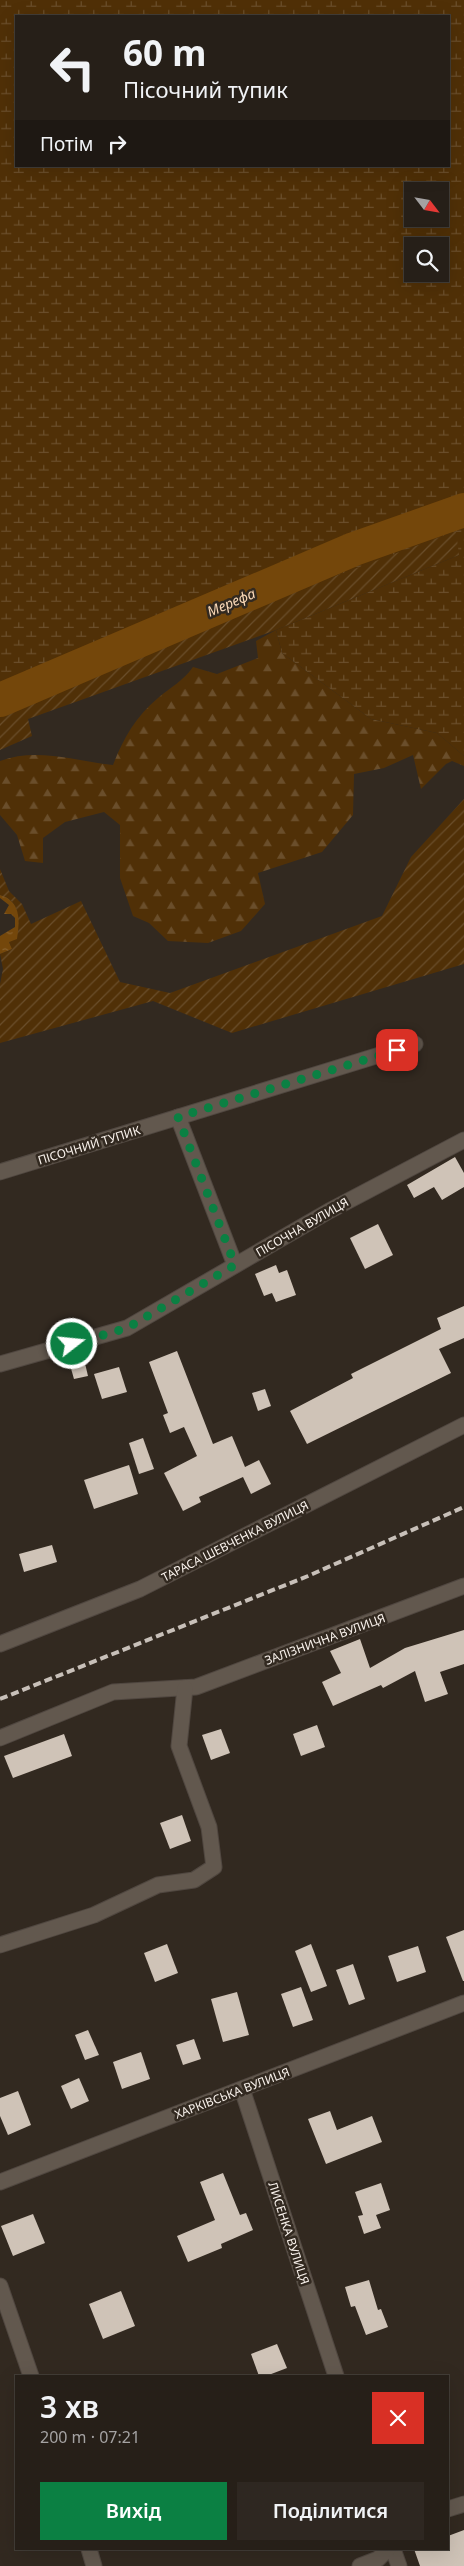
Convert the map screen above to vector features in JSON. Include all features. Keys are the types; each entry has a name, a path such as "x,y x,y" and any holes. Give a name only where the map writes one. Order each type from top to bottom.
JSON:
{"street":[{"name":"ПІСОЧНИЙ ТУПИК","path":"0,1172 415,1044"},
{"path":"178,1117 235,1265"},
{"name":"ПІСОЧНА ВУЛИЦЯ","path":"0,1364 127,1328 328,1210 464,1140"},
{"name":"ТАРАСА ШЕВЧЕНКА ВУЛИЦЯ","path":"0,1644 140,1589 464,1425"},
{"name":"ЗАЛІЗНИЧНА ВУЛИЦЯ","path":"0,1738 113,1692 196,1687 464,1586"},
{"path":"0,1945 94,1915 158,1885 194,1880 214,1867 209,1827 179,1746 185,1688"},
{"name":"ХАРКІВСЬКА ВУЛИЦЯ","path":"0,2182 464,2003"},
{"name":"ЛИСЕНКА ВУЛИЦЯ","path":"242,2089 336,2375"},
{"path":"0,2286 31,2375"},
{"path":"449,2509 464,2504"},
{"path":"89,2550 94,2566"},
{"path":"360,2566 378,2559 387,2550"},
{"path":"393,2550 399,2566"}],"green space":[{"path":"0,0 464,0 464,756 437,733 371,719 282,653 276,630 459,555 190,630 0,709"},
{"path":"456,531 459,555 276,630 28,719 32,736 0,750 0,709 190,630"},
{"path":"276,630 282,653 371,719 437,733 464,756 464,766 452,761 446,764 421,789 413,755 384,768 354,774 353,815 322,852 258,873 265,904 241,931 208,943 168,941 149,923 133,916 120,878 120,825 104,812 65,822 43,838 43,863 25,861 17,835 0,815 0,761 28,755 42,755 113,765 126,737 143,712 181,680 193,667 217,674 258,658 256,641"},
{"path":"464,799 464,964 232,1033 153,1001 0,1043 0,984 3,969 0,954 12,949 9,942 18,931 18,925 14,904 0,895 0,869 9,891 22,904 31,924 81,901 120,982 170,993 382,916 411,857"}],"water":[{"path":"0,895 12,902 18,912 19,925 17,939 9,942 12,949 0,954 0,936 15,927 15,918 11,914 4,914 9,905 0,898"}],"building":[{"path":"455,1157 464,1173 464,1187 442,1200 434,1187 414,1198 407,1185"},
{"path":"378,1224 393,1255 365,1269 350,1238"},
{"path":"276,1265 279,1273 287,1270 296,1295 276,1302 272,1293 264,1296 255,1274"},
{"path":"464,1306 464,1338 439,1349 451,1373 307,1444 290,1411 353,1378 351,1374 441,1329 437,1318"},
{"path":"177,1351 213,1444 232,1436 245,1467 259,1460 271,1484 251,1494 243,1477 199,1497 201,1502 183,1511 164,1473 197,1456 184,1427 170,1433 163,1415 168,1413 149,1362"},
{"path":"83,1355 88,1376 74,1379 68,1358"},
{"path":"119,1367 127,1392 102,1399 94,1374"},
{"path":"265,1389 271,1406 258,1411 252,1393"},
{"path":"143,1438 154,1469 139,1474 129,1443"},
{"path":"129,1465 138,1494 94,1509 84,1480"},
{"path":"52,1545 57,1562 24,1572 19,1554"},
{"path":"464,1630 464,1664 440,1672 448,1694 425,1702 415,1671 383,1688 381,1685 333,1706 322,1682 341,1673 330,1651 360,1639 370,1668 405,1648"},
{"path":"317,1725 325,1747 301,1756 293,1734"},
{"path":"221,1729 230,1753 211,1760 202,1735"},
{"path":"64,1734 72,1756 13,1778 4,1756"},
{"path":"182,1815 191,1841 170,1849 160,1823"},
{"path":"464,1930 464,1981 463,1981 446,1937"},
{"path":"167,1944 178,1973 155,1982 144,1953"},
{"path":"311,1944 327,1986 311,1992 295,1951"},
{"path":"418,1946 426,1972 397,1982 388,1956"},
{"path":"353,1964 365,1999 349,2005 336,1970"},
{"path":"301,1987 313,2020 293,2027 281,1994"},
{"path":"237,1992 249,2035 223,2042 211,1999"},
{"path":"88,2030 99,2055 85,2060 75,2035"},
{"path":"194,2039 201,2059 183,2065 176,2045"},
{"path":"141,2052 150,2079 122,2089 113,2062"},
{"path":"79,2078 89,2101 71,2109 61,2086"},
{"path":"18,2091 31,2125 8,2135 0,2116 0,2098"},
{"path":"330,2111 337,2130 372,2116 382,2142 326,2164 308,2119"},
{"path":"223,2173 240,2215 246,2213 253,2230 221,2244 222,2248 188,2262 177,2236 215,2220 200,2182"},
{"path":"381,2183 390,2210 376,2215 381,2228 364,2234 358,2216 363,2215 355,2192"},
{"path":"33,2214 45,2243 13,2256 1,2226"},
{"path":"369,2280 378,2310 381,2309 388,2327 366,2335 355,2306 351,2307 345,2287"},
{"path":"121,2291 135,2326 103,2339 89,2304"},
{"path":"277,2344 287,2368 269,2375 259,2375 251,2354"},
{"path":"464,2530 464,2566 420,2566 414,2550 449,2550 449,2536"}],"waterway":[{"name":"Мерефа","path":"0,700 354,549 464,510"}],"railway":[{"path":"0,1699 308,1576 464,1507"}],"route":[{"path":"72,1344 127,1328 235,1265 178,1117 397,1050"}]}
